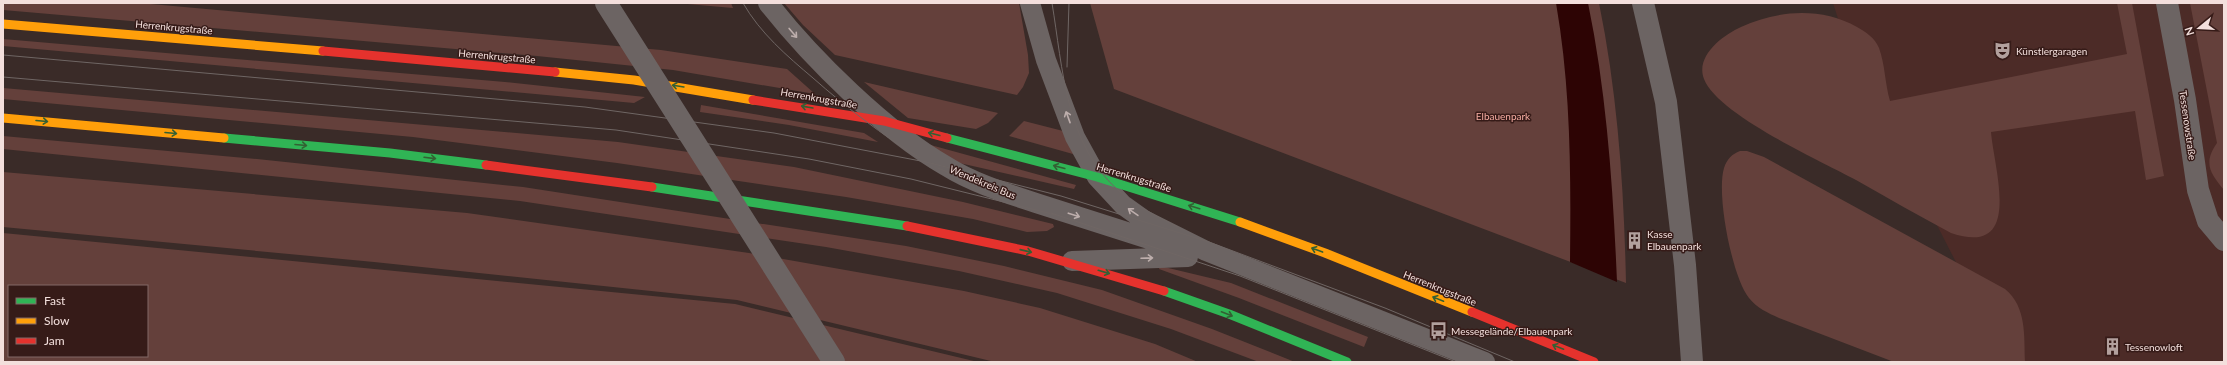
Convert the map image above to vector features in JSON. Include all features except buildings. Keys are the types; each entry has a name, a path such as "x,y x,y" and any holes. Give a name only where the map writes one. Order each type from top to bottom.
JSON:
{"street":[{"path":"606,3 834,362"},
{"path":"1643,3 1666,102 1685,265 1692,362"},
{"name":"Tessenowstraße","path":"2168,3 2185,100 2198,190 2208,221 2224,240"},
{"name":"Herrenkrugstraße","path":"3,24 634,80 884,121 1097,177 1220,215 1318,251 1594,362"},
{"path":"3,118 390,153 638,185 920,228 1066,261 1187,299 1347,362"}],"lane":[{"name":"Wendekreis Bus","path":"768,3 798,39 884,121 946,166 976,181 1057,210 1205,257"},
{"path":"1030,3 1046,60 1072,130 1097,177 1114,197 1144,220 1206,251 1485,362"},
{"path":"1066,261 1205,257 1243,266"}],"shaded area":[{"path":"1556,3 1588,3 1600,72 1608,142 1617,282 1570,262 1569,132 1565,68"},
{"path":"1833,3 2224,3 2224,362 2007,362 1849,53"}],"green space":[{"path":"3,3 140,3 661,50 787,69 815,94 673,70 537,56 3,10"},
{"path":"676,3 731,3 733,8"},
{"path":"784,3 1019,3 1028,55 1029,73 1023,87 1017,95 835,55 803,25"},
{"name":"Elbauenpark","path":"1090,3 1599,3 1611,73 1619,143 1624,213 1626,283 1114,89"},
{"path":"2117,3 2132,3 2164,176 2146,180 2135,111 1991,132 1999,187 2000,206 1997,222 1988,233 1974,237 1951,233 1749,122 1713,93 1704,79 1702,70 1703,62 1712,47 1726,35 1755,21 1784,14 1799,13 1829,16 1860,29 1873,38 1881,54 1890,101 2127,54"},
{"path":"2190,3 2224,3 2224,190 2210,168 2210,156 2217,143"},
{"path":"3,39 505,82 645,97 634,103 3,46"},
{"path":"864,82 998,113 988,123 976,129 908,118"},
{"path":"3,88 618,142 794,167 963,202 1053,224 1054,227 1047,231 1027,232 973,219 846,197 617,163 413,137 3,99"},
{"path":"701,105 864,133 878,142 789,125 700,112"},
{"path":"1024,121 1067,132 1080,156 1009,136"},
{"path":"3,136 257,159 523,187 906,246 1004,266 1102,290 1212,329 1295,362 1259,362 1171,329 1057,293 959,271 826,247 520,201 3,149"},
{"path":"927,144 1076,185 1074,189 946,160"},
{"path":"1740,151 1747,151 1764,157 2005,289 2012,296 2021,313 2024,332 2025,362 1894,362 1779,318 1752,302 1743,287 1737,272 1727,235 1722,196 1724,168 1730,157"},
{"path":"3,172 467,213 749,253 964,291 1040,308 1155,344 1198,362 995,362 737,300 374,262 3,227"},
{"path":"3,233 735,304 978,362 3,362"},
{"path":"1160,266 1231,283 1368,337 1364,347 1239,298 1159,269"}],"tram line":[{"path":"743,3 757,24 793,61 865,121 920,158"},
{"path":"1052,3 1069,104 1087,151 1101,172 1119,191 1140,206 1178,227"},
{"path":"1067,67 1069,3"},
{"path":"3,55 585,107 774,133 926,162 1061,196 1209,242 1385,308 1515,362"},
{"path":"3,77 616,130 809,159 911,179 1056,215"},
{"path":"938,168 1007,198"},
{"path":"1051,213 1240,276 1456,362"}],"traffic: fast":[{"path":"224,138 390,153 486,165"},
{"path":"947,138 1097,177 1240,222"},
{"path":"652,187 907,226"},
{"path":"1164,291 1229,314 1347,362"}],"traffic: slow":[{"path":"3,24 323,51"},
{"path":"555,72 634,80 753,100"},
{"path":"3,118 224,138"},
{"path":"1240,222 1325,253 1472,312"}],"traffic: jam":[{"path":"323,51 555,72"},
{"path":"753,100 884,121 947,138"},
{"path":"486,165 652,187"},
{"path":"907,226 1028,251 1164,291"},
{"path":"1472,312 1594,362"}],"place":[{"name":"Künstlergaragen","path":"2003,51"},
{"name":"Kasse Elbauenpark","path":"1634,240"},
{"name":"Messegelände/Elbauenpark","path":"1438,331"},
{"name":"Tessenowloft","path":"2112,347"}]}
